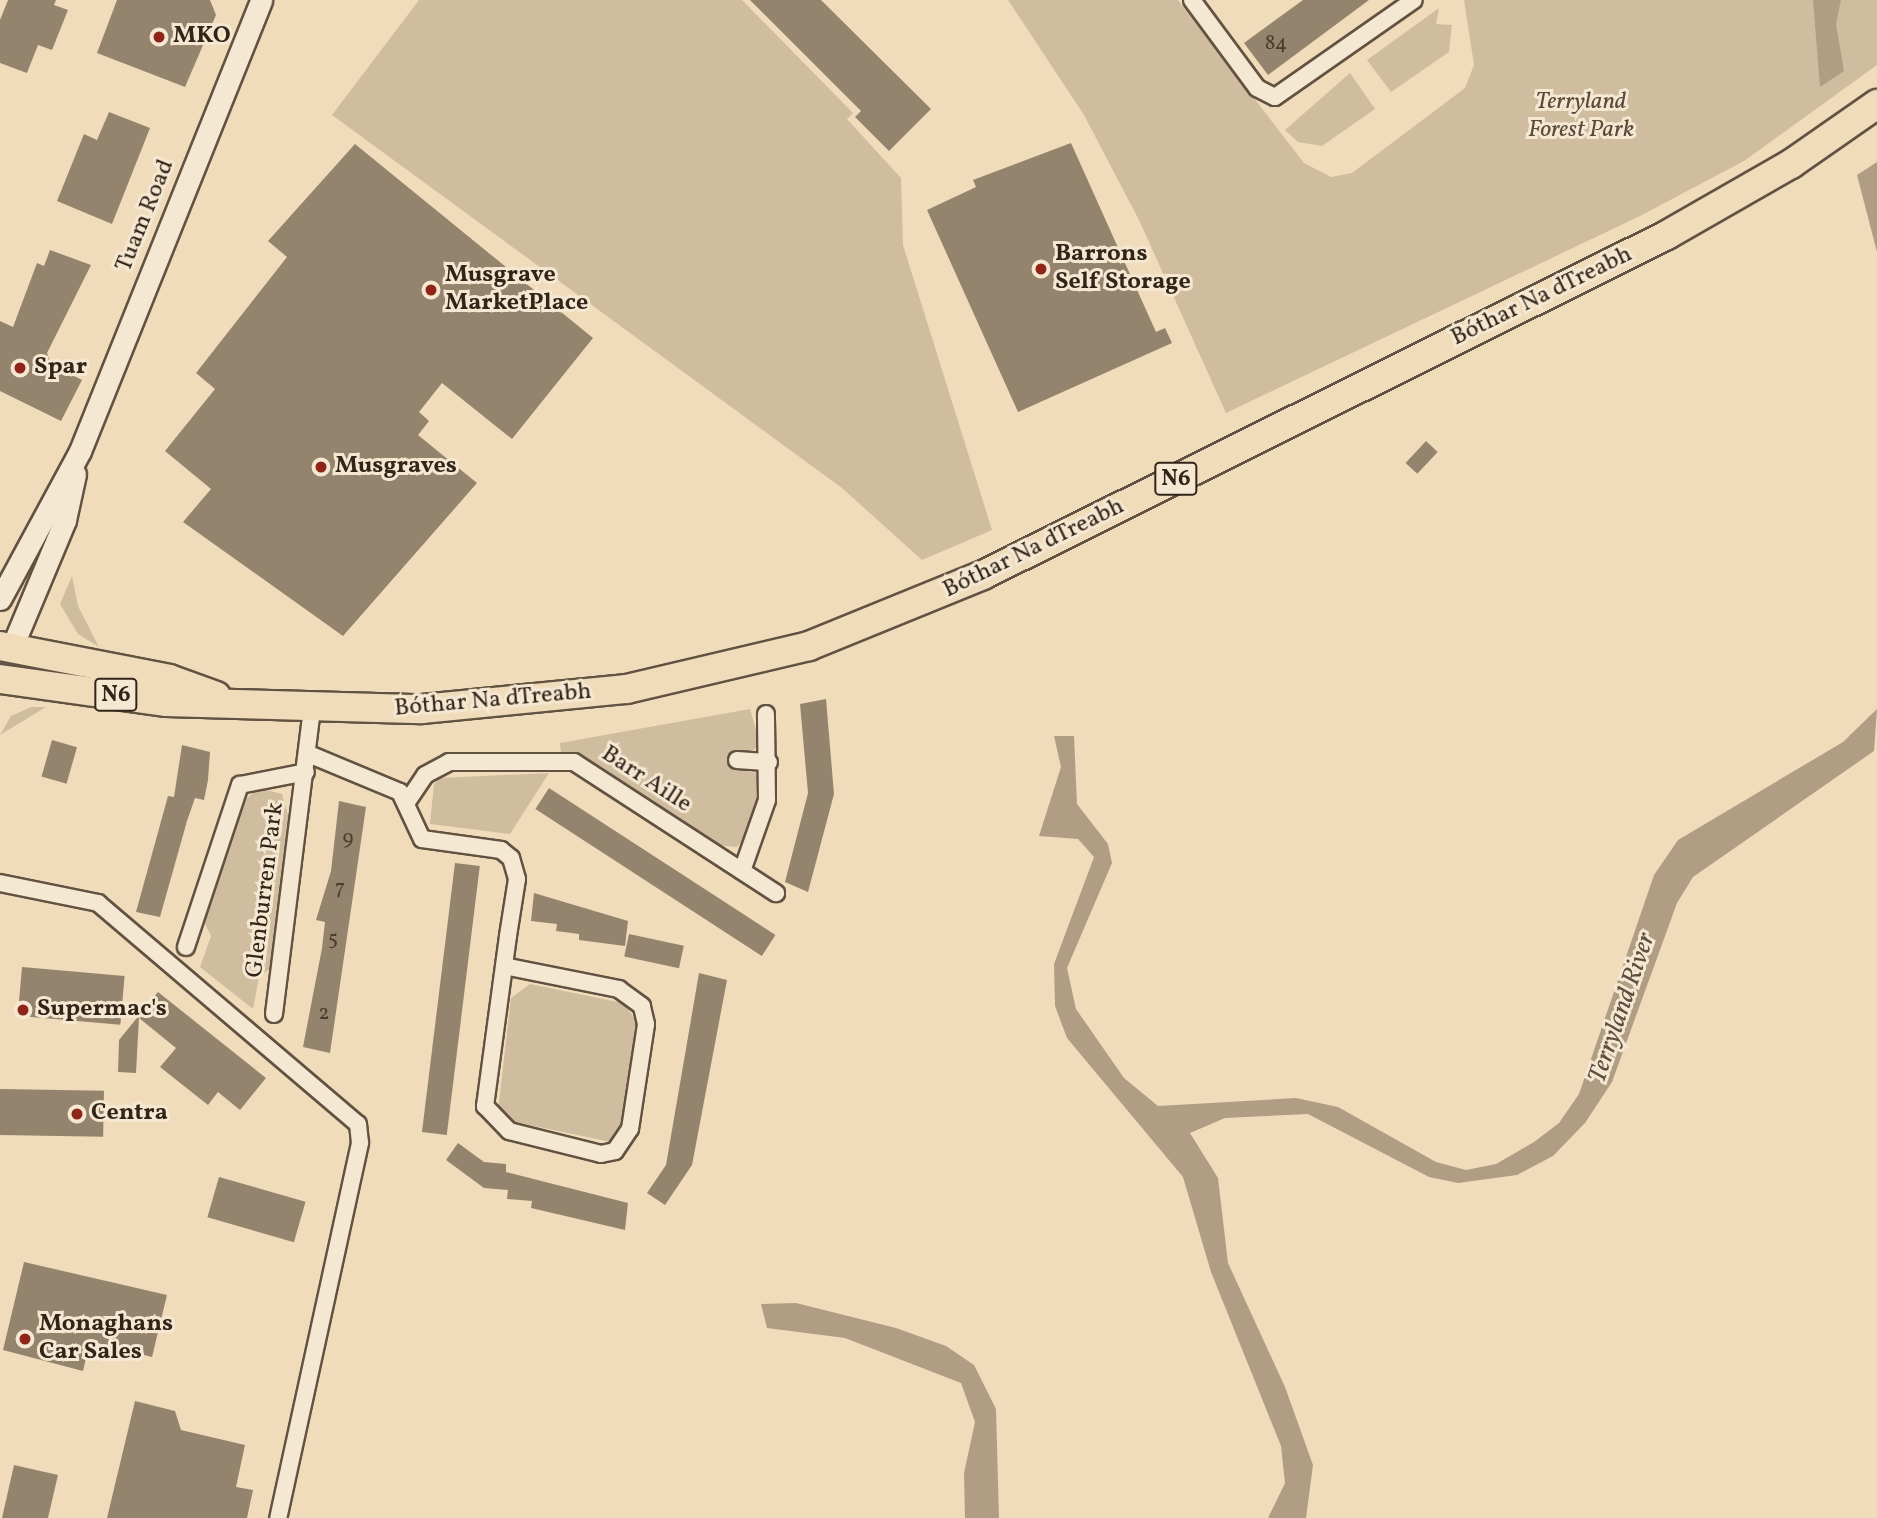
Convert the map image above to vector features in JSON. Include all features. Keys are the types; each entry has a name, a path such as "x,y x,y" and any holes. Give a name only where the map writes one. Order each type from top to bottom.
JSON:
{"highway":[{"name":"Bóthar Na dTreabh","path":"0,679 166,702 232,702 312,709 498,705 627,688 775,656 878,621 993,570 1667,235 1771,177 1877,104"},
{"name":"Bóthar Na dTreabh","path":"6,646 169,678 232,702"}],"main road":[{"name":"Tuam Road","path":"0,598 80,452 261,0"},
{"name":"Tuam Road","path":"6,646 65,520 80,452"},
{"path":"0,576 18,563"}],"street":[{"path":"1192,0 1257,88 1275,97 1415,0"},
{"name":"Glenburren Park","path":"274,1014 306,772 311,755 312,709"},
{"path":"742,871 762,822 769,762 765,714"},
{"path":"311,755 373,779 407,802 422,839 500,850 511,858 517,879 504,966 488,1115 509,1131 601,1153 623,1146 646,1024 642,1006 619,989 504,966"},
{"path":"737,760 769,762"},
{"name":"Barr Aille","path":"407,802 425,775 449,762 575,762 776,893"},
{"name":"Glenburren Park","path":"186,947 240,785 306,772"},
{"path":"0,883 98,903 358,1124 360,1143 278,1518"}],"green space":[{"path":"419,0 742,0 853,113 847,119 901,178 903,245 992,530 922,560 842,488 332,115"},
{"name":"Terryland Forest Park","path":"1008,0 1178,0 1304,163 1331,177 1352,173 1465,88 1474,65 1464,0 1877,0 1877,65 1744,161 1640,216 1226,413 1139,220 1084,115"},
{"path":"1439,8 1436,24 1452,25 1449,52 1391,92 1367,60"},
{"path":"1350,73 1375,109 1322,146 1298,142 1285,130"},
{"path":"72,576 78,606 99,647 78,634 60,604"},
{"path":"31,707 46,707 0,735 11,716"},
{"path":"750,709 760,743 752,752 732,752 730,767 756,773 761,790 753,829 737,847 716,845 588,760 561,753 560,743"},
{"path":"549,773 510,834 430,824 434,784 440,778"},
{"path":"258,788 282,794 289,819 270,969 259,977 253,1009 200,967 211,936 204,922 240,805"},
{"path":"530,984 623,1003 636,1020 621,1133 611,1142 510,1121 498,1111 511,998"}],"water":[{"path":"1813,0 1841,0 1836,24 1844,71 1820,87"},
{"path":"1877,162 1877,252 1857,175"},
{"name":"Terryland River","path":"1877,709 1874,751 1693,877 1677,903 1612,1082 1585,1123 1553,1156 1517,1175 1458,1183 1429,1177 1308,1114 1225,1118 1190,1133 1218,1178 1228,1263 1285,1387 1313,1465 1306,1518 1268,1518 1285,1483 1281,1446 1211,1272 1183,1177 1067,1038 1055,1006 1054,964 1094,857 1078,839 1039,836 1061,767 1054,736 1074,736 1077,804 1108,844 1112,863 1067,968 1076,1009 1124,1078 1158,1106 1296,1098 1338,1107 1436,1162 1466,1170 1496,1164 1534,1142 1559,1123 1579,1094 1654,875 1678,840 1843,742"},
{"path":"796,1303 896,1328 946,1346 974,1365 996,1409 999,1518 965,1518 964,1473 975,1422 961,1383 845,1338 767,1328 761,1304"}],"building":[{"path":"8,0 56,0 54,5 68,10 52,50 38,45 27,73 0,63 0,20"},
{"path":"117,0 210,0 216,15 185,87 97,53"},
{"path":"750,0 821,0 931,109 889,151 855,117 861,111"},
{"path":"1303,0 1369,0 1268,75 1244,43"},
{"path":"109,112 150,128 112,224 57,201 84,134 97,140"},
{"name":"Barrons Self Storage","path":"1071,143 1156,332 1165,328 1172,343 1018,412 927,210 976,187 973,180"},
{"path":"355,144 593,338 512,439 442,383 419,412 429,421 418,435 477,483 343,636 183,522 211,489 165,451 215,389 196,373 287,257 268,241"},
{"path":"50,250 91,265 47,353 51,364 82,380 61,421 0,391 0,321 13,327 37,263 44,266"},
{"path":"1426,441 1438,452 1417,474 1406,463"},
{"path":"826,699 834,794 808,892 785,882 808,793 800,704"},
{"path":"52,740 77,747 67,784 42,777"},
{"path":"182,745 210,752 208,780 204,800 195,798 160,917 136,912 168,796 174,797"},
{"path":"549,788 775,935 762,956 535,809"},
{"path":"339,801 366,807 330,1053 303,1047 325,922 316,920 331,871"},
{"path":"455,863 480,866 447,1135 422,1132"},
{"path":"534,893 628,921 625,946 579,940 579,934 556,931 557,924 531,921"},
{"path":"629,934 684,946 679,968 624,956"},
{"path":"22,967 125,976 120,1025 18,1016"},
{"path":"699,973 727,980 692,1165 665,1205 647,1193 666,1165"},
{"path":"158,992 266,1078 240,1110 218,1092 208,1105 160,1067 176,1048 139,1018 136,1073 118,1072 119,1040"},
{"path":"0,1089 104,1091 103,1137 0,1135"},
{"path":"458,1143 484,1162 506,1164 506,1172 628,1203 625,1230 531,1208 532,1201 507,1199 508,1190 484,1188 446,1160"},
{"path":"219,1177 306,1202 294,1242 207,1217"},
{"path":"24,1262 167,1295 152,1357 90,1341 83,1371 3,1350"},
{"path":"135,1401 175,1411 181,1430 245,1445 236,1487 253,1490 247,1518 107,1518"},
{"path":"14,1465 58,1475 48,1518 2,1518"}],"place":[{"name":"MKO","path":"159,37"},
{"name":"Barrons Self Storage","path":"1041,269"},
{"name":"Musgrave MarketPlace","path":"431,290"},
{"name":"Spar","path":"20,368"},
{"name":"Musgraves","path":"321,467"},
{"name":"Supermac's","path":"23,1010"},
{"name":"Centra","path":"77,1114"},
{"name":"Monaghans Car Sales","path":"25,1339"}]}
